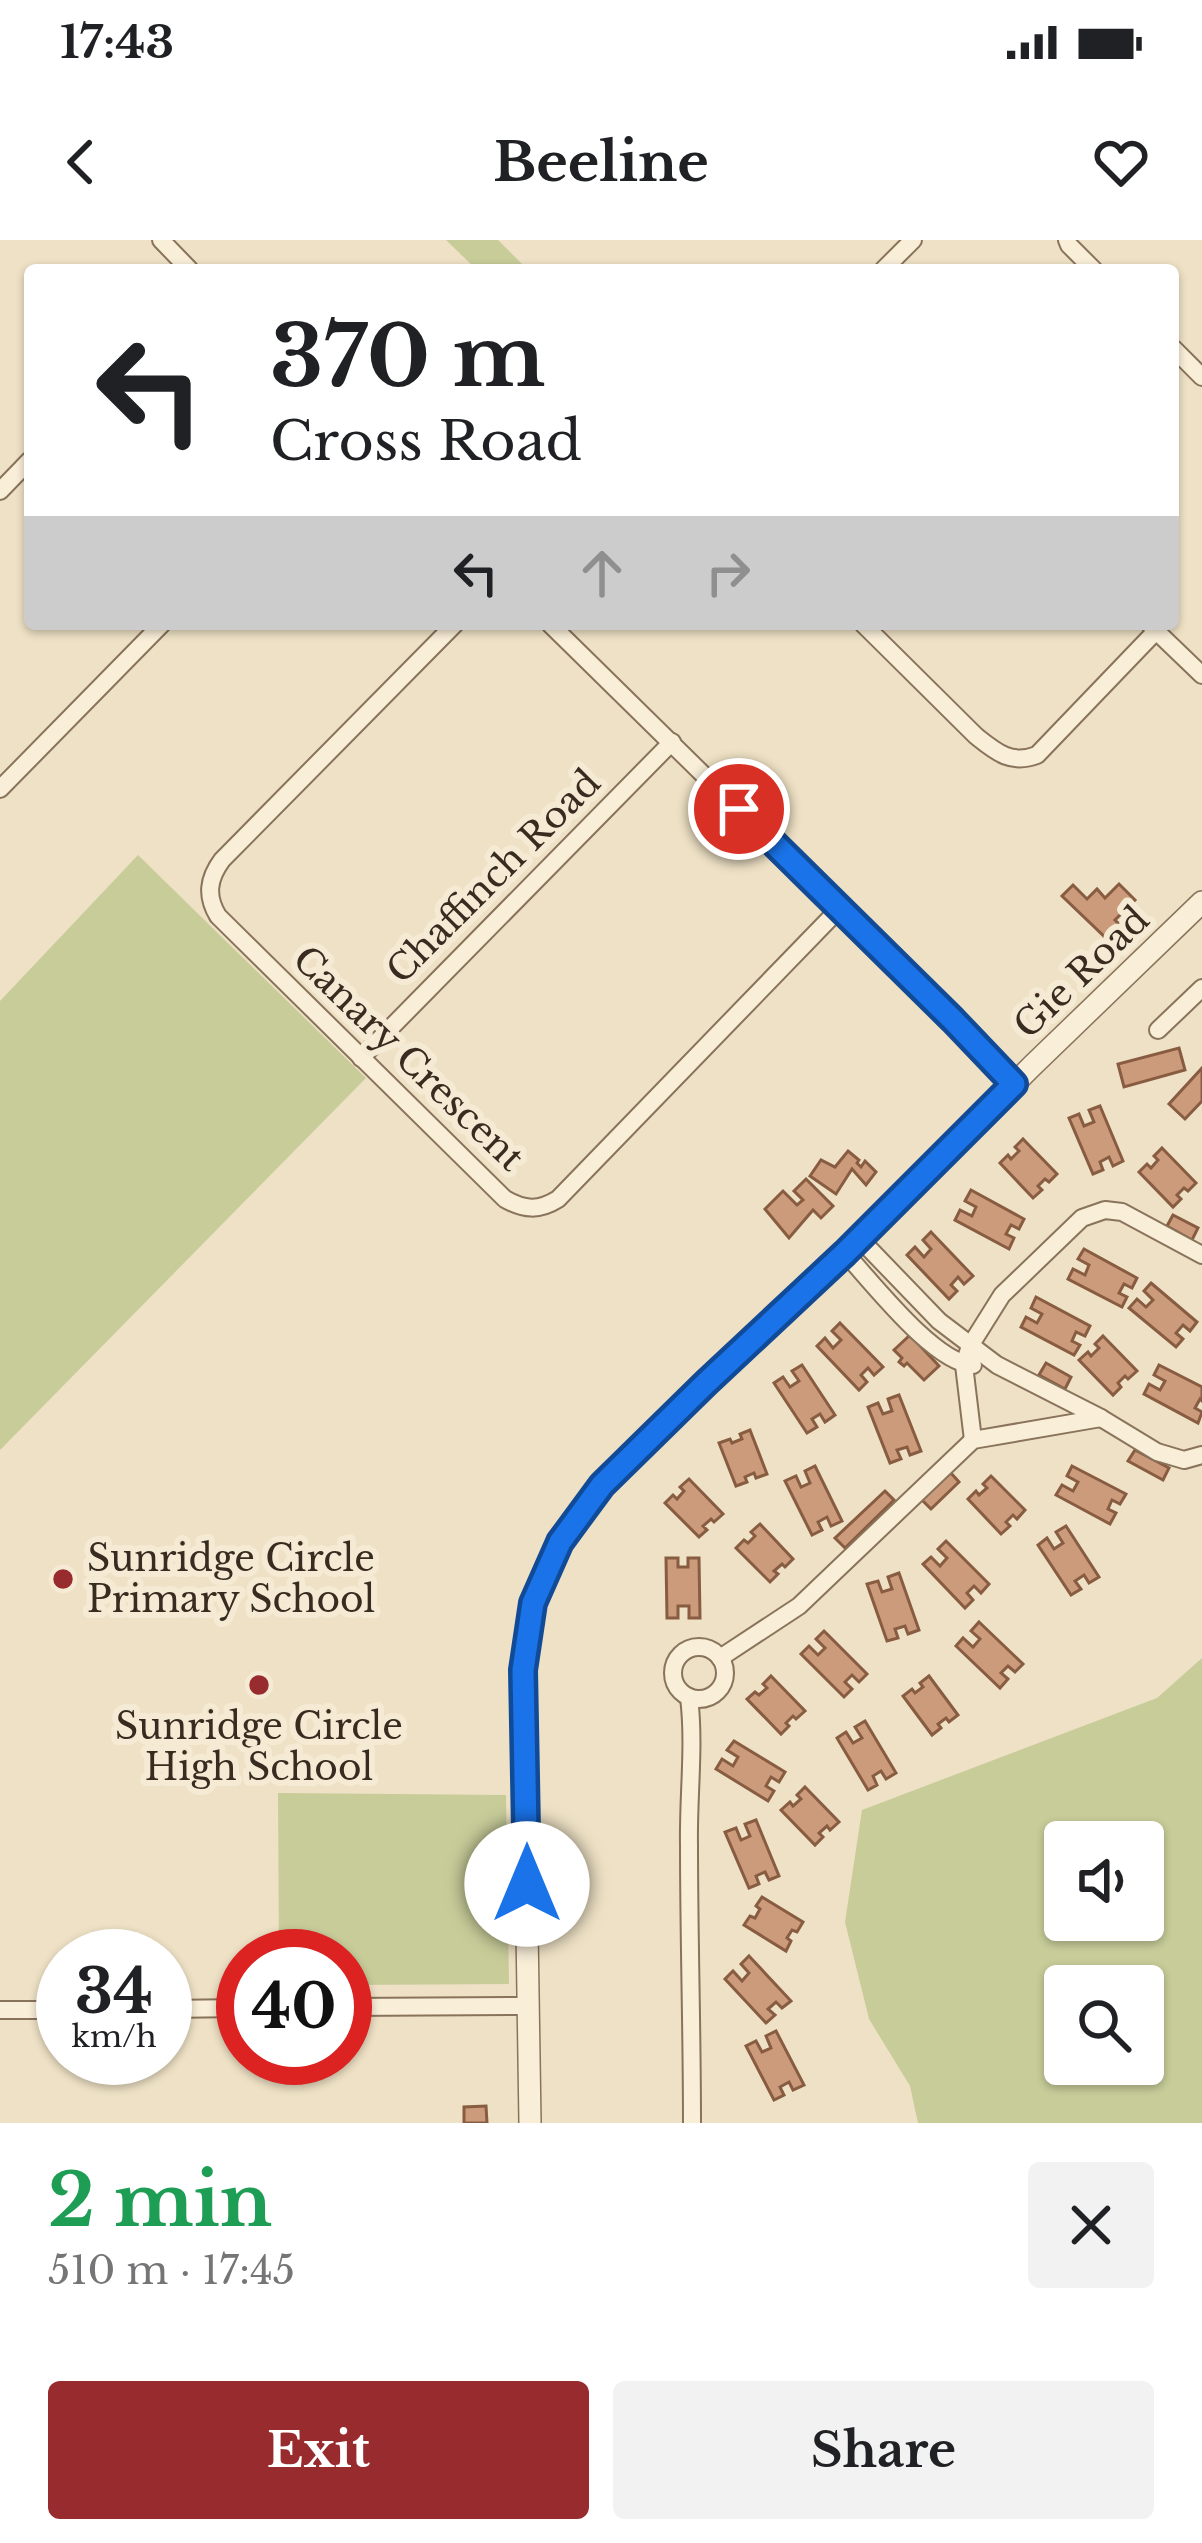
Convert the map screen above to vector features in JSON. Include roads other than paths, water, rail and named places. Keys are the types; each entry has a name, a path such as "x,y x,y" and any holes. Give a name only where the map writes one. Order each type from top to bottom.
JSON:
{"street":[{"path":"160,240 184,264"},
{"path":"890,264 913,240"},
{"path":"1067,240 1088,264"},
{"path":"1179,355 1202,377"},
{"path":"0,491 24,466"},
{"path":"0,790 156,630"},
{"name":"Canary Crescent","path":"448,630 222,860 209,886 218,916 505,1199 517,1206 541,1208 557,1199 839,909"},
{"path":"556,630 1014,1084"},
{"path":"869,630 976,736 1012,760 1037,755 1150,630"},
{"path":"1156,630 1202,675"},
{"name":"Chaffinch Road","path":"361,1058 672,742"},
{"name":"Gie Road","path":"530,2123 523,1670 533,1603 547,1566 602,1485 1202,902"},
{"path":"1158,1030 1202,988"},
{"path":"973,1440 964,1365 970,1346 1002,1295 1082,1218 1094,1212 1123,1212 1202,1255"},
{"path":"852,1246 997,1365 1172,1458 1202,1455"},
{"path":"852,1246 918,1332 948,1357 964,1365 997,1365"},
{"path":"720,1658 799,1606 973,1440 1101,1418"},
{"path":"706,1648 720,1658 722,1685 708,1697 689,1697 673,1677 673,1669 681,1654 706,1648"},
{"path":"689,1697 693,1724 688,1810 692,2123"},
{"path":"372,2008 527,2006"},
{"path":"0,2010 36,2010"}],"place":[{"name":"Sunridge Circle Primary School","path":"63,1579"},
{"name":"Sunridge Circle High School","path":"259,1685"}]}
